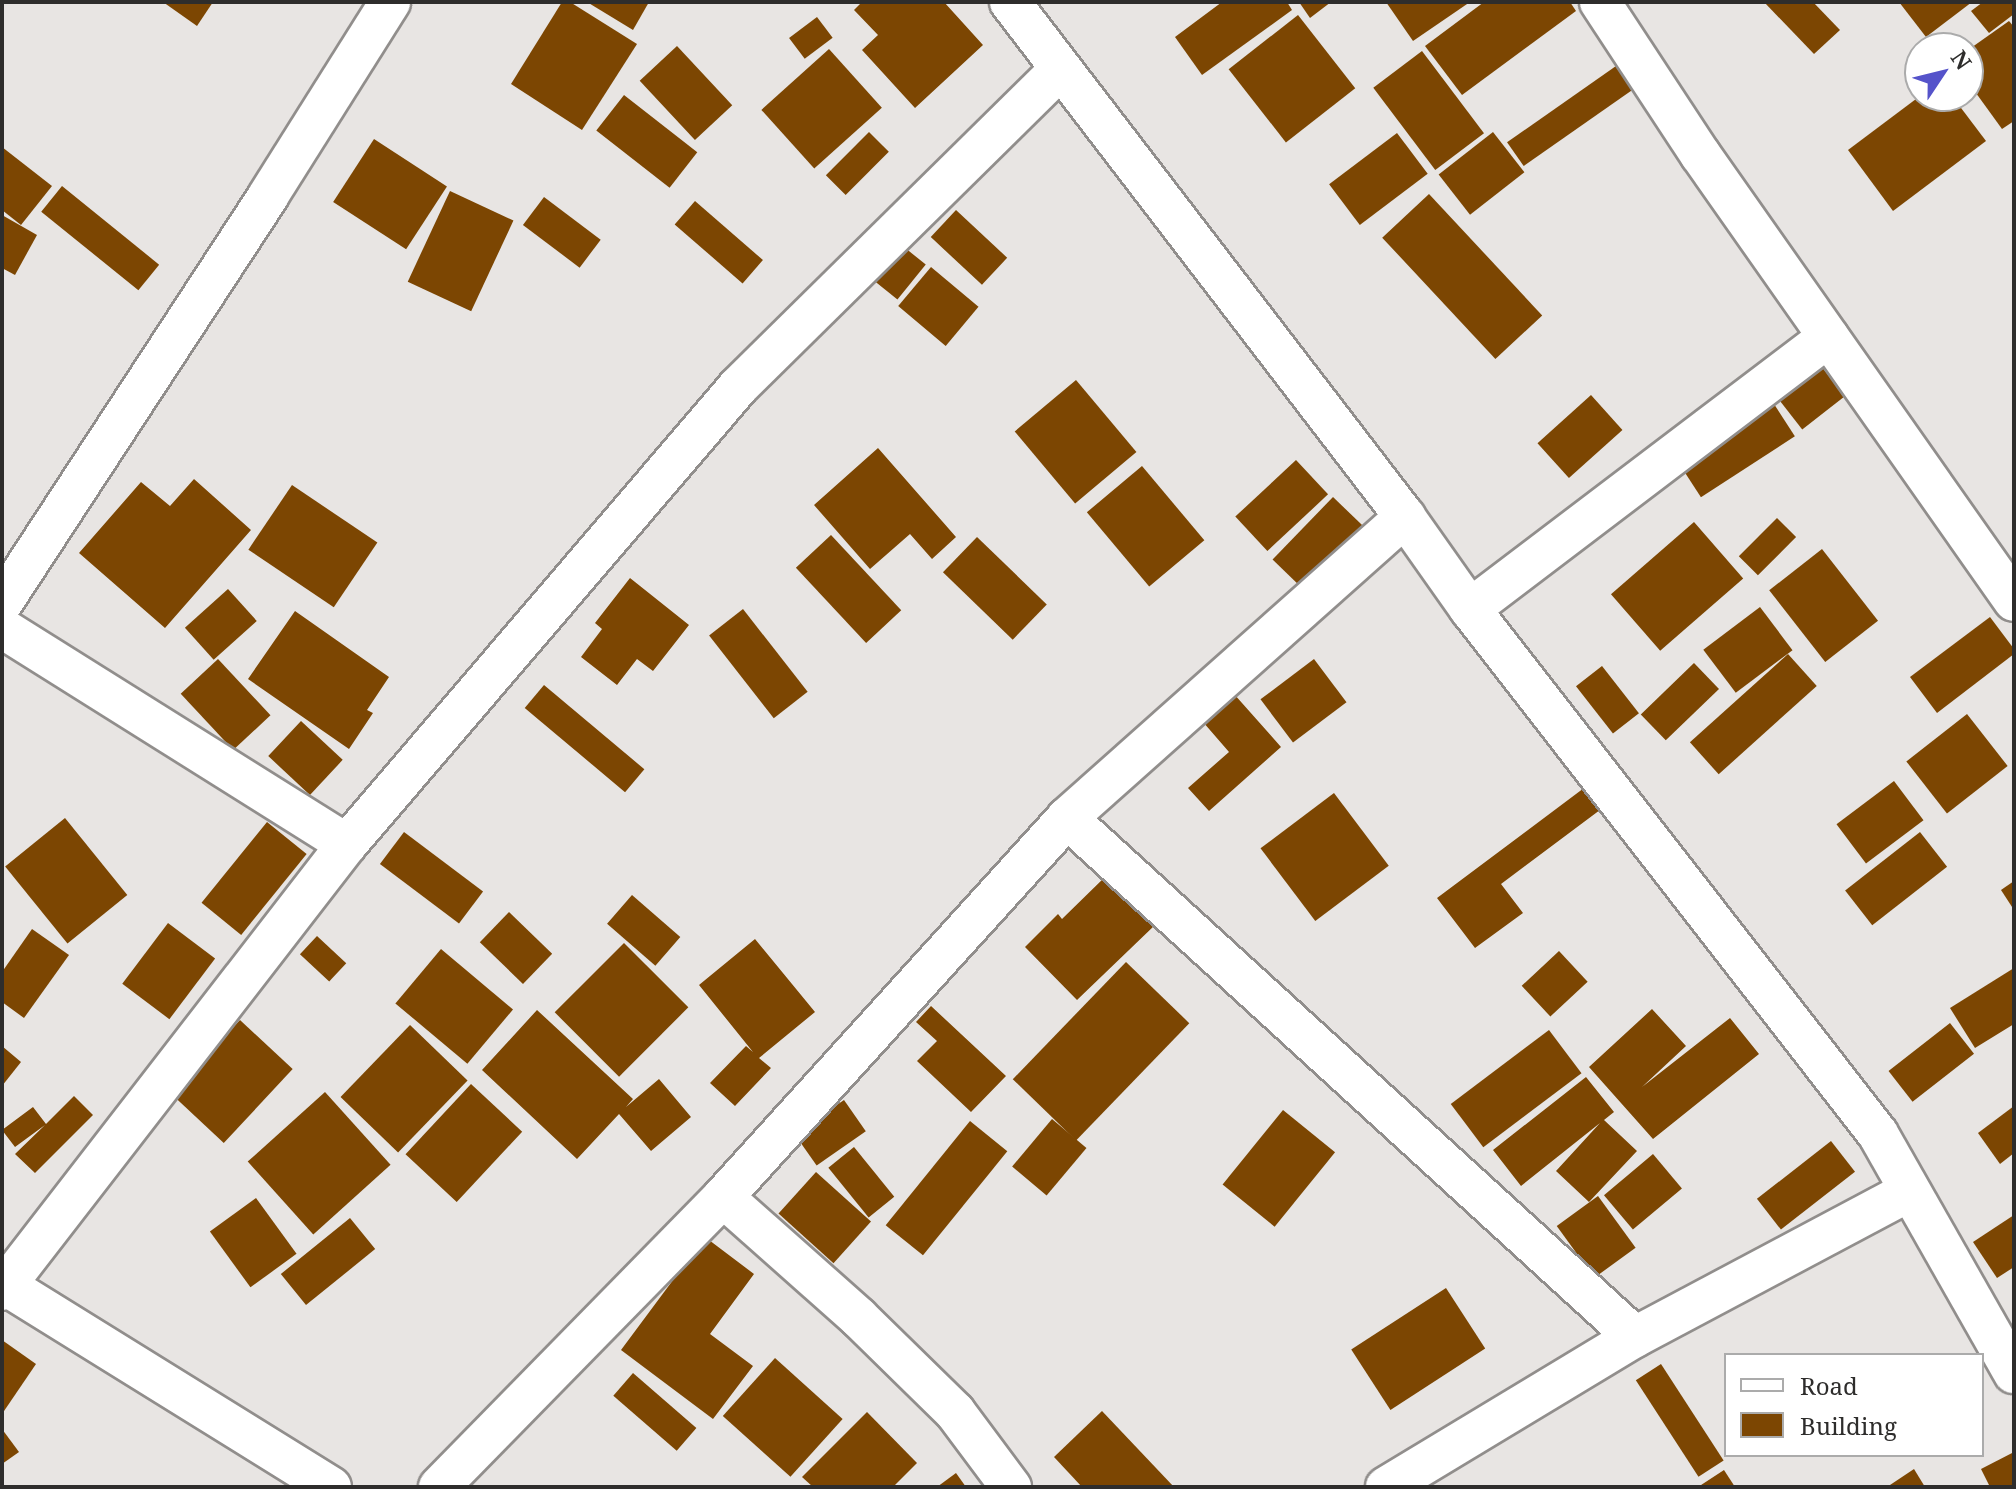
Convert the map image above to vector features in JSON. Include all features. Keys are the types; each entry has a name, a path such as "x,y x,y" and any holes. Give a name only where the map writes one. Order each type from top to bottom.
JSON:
{"street":[{"path":"2,603 268,196 390,2"},
{"path":"1010,2 1405,517 1470,609 1878,1134 2014,1373"},
{"path":"1600,2 1700,154 2014,601"},
{"path":"331,1487 3,1286 347,844 738,387 1060,70"},
{"path":"1470,609 1828,337"},
{"path":"439,1487 723,1197 1067,818 1405,517"},
{"path":"2,628 347,844"},
{"path":"1067,818 1635,1337"},
{"path":"1386,1487 1635,1337 1910,1191"},
{"path":"723,1197 858,1317 955,1412 1011,1487"}],"building":[{"path":"163,2 213,2 197,26"},
{"path":"562,2 570,2 637,44 582,130 511,84"},
{"path":"587,2 649,2 633,30"},
{"path":"862,2 944,2 983,45 915,108 862,50 878,35 854,10"},
{"path":"1222,2 1287,2 1292,10 1202,75 1175,37"},
{"path":"1299,2 1331,2 1310,18"},
{"path":"1386,2 1470,2 1413,41"},
{"path":"1484,2 1570,2 1576,11 1462,95 1425,46"},
{"path":"1764,2 1813,2 1840,30 1814,54"},
{"path":"1899,2 1972,2 1933,32 1922,32"},
{"path":"1983,2 2014,2 2014,14 1989,33 1971,11"},
{"path":"1298,15 1355,88 1286,142 1229,69"},
{"path":"817,17 833,38 805,59 789,38"},
{"path":"2009,21 2014,27 2014,121 2002,129 1984,104 1984,39"},
{"path":"677,46 732,105 695,140 640,81"},
{"path":"829,49 882,108 814,169 761,110"},
{"path":"1422,51 1484,133 1435,170 1373,88"},
{"path":"1616,66 1633,90 1524,166 1507,142"},
{"path":"624,95 697,152 670,188 596,130"},
{"path":"1904,108 1904,112 1964,112 1986,141 1893,211 1848,150"},
{"path":"869,132 889,152 846,195 826,175"},
{"path":"1493,132 1524,172 1470,215 1439,174"},
{"path":"1397,133 1428,174 1360,225 1329,184"},
{"path":"374,139 447,186 406,249 333,202"},
{"path":"2,147 52,186 21,225 2,210"},
{"path":"62,186 159,265 138,290 41,212"},
{"path":"450,191 513,221 471,311 408,282"},
{"path":"1429,194 1542,315 1495,359 1382,238"},
{"path":"544,197 601,240 580,268 523,225"},
{"path":"695,201 763,260 743,283 675,224"},
{"path":"956,210 1007,258 982,285 931,237"},
{"path":"2,215 37,235 15,275 2,268"},
{"path":"904,247 926,265 897,300 876,282"},
{"path":"931,267 978,307 946,346 898,306"},
{"path":"1822,367 1845,396 1802,429 1779,400"},
{"path":"1076,380 1136,452 1075,503 1015,431"},
{"path":"1591,395 1622,430 1569,478 1537,443"},
{"path":"1772,401 1795,436 1701,497 1678,462"},
{"path":"878,448 956,537 932,559 910,534 870,569 814,505"},
{"path":"1296,460 1328,494 1267,551 1235,517"},
{"path":"1142,466 1204,540 1149,587 1087,512"},
{"path":"194,479 251,530 165,628 79,553 141,482 170,506"},
{"path":"292,485 377,543 334,607 248,550"},
{"path":"1333,497 1370,533 1310,596 1273,560"},
{"path":"1777,518 1796,537 1758,575 1739,556"},
{"path":"1694,522 1743,579 1660,651 1611,594"},
{"path":"831,535 901,610 866,643 796,568"},
{"path":"977,537 1047,604 1013,640 943,572"},
{"path":"1822,549 1878,621 1825,662 1769,590"},
{"path":"630,578 689,625 653,671 637,659 617,685 581,657 602,629 595,623"},
{"path":"228,589 257,621 214,660 185,628"},
{"path":"1760,607 1792,650 1736,693 1703,650"},
{"path":"743,609 808,692 774,718 709,635"},
{"path":"295,611 389,677 367,710 373,713 349,749 248,679"},
{"path":"1990,617 2014,649 2014,654 1937,713 1910,677"},
{"path":"1788,654 1817,686 1719,774 1690,742"},
{"path":"218,659 271,715 233,750 181,694"},
{"path":"1314,659 1346,702 1293,742 1260,699"},
{"path":"1694,663 1719,689 1666,740 1641,714"},
{"path":"1602,666 1639,713 1613,734 1576,686"},
{"path":"544,685 644,769 625,792 525,708"},
{"path":"1234,694 1281,747 1209,811 1188,788 1229,752 1203,722"},
{"path":"1967,714 2008,766 1947,813 1906,761"},
{"path":"301,721 343,760 310,795 268,756"},
{"path":"1894,781 1923,820 1866,863 1836,824"},
{"path":"1592,782 1608,804 1501,884 1523,913 1475,948 1437,898"},
{"path":"1334,793 1389,866 1315,921 1261,848"},
{"path":"65,818 127,895 67,943 5,866"},
{"path":"267,822 307,854 241,935 202,903"},
{"path":"404,832 483,892 459,924 380,864"},
{"path":"1920,832 1947,867 1872,925 1845,890"},
{"path":"1107,875 1155,925 1077,1000 1025,947 1058,914 1062,919"},
{"path":"2014,881 2014,910 2001,890"},
{"path":"632,895 680,937 655,966 607,924"},
{"path":"509,912 552,954 523,984 480,942"},
{"path":"168,923 215,959 169,1019 122,984"},
{"path":"32,929 69,955 24,1018 2,1002 2,972"},
{"path":"317,936 346,963 329,982 300,954"},
{"path":"755,939 815,1012 759,1058 771,1068 735,1106 710,1083 746,1046 753,1052 699,985"},
{"path":"624,943 688,1007 619,1077 555,1012"},
{"path":"441,949 513,1009 467,1064 395,1003"},
{"path":"1559,951 1588,982 1550,1016 1522,986"},
{"path":"1126,962 1189,1023 1076,1140 1013,1079"},
{"path":"2014,968 2014,1024 1975,1048 1950,1008"},
{"path":"931,1006 1006,1076 971,1112 917,1061 937,1041 916,1022"},
{"path":"1652,1009 1686,1046 1642,1087 1730,1018 1759,1054 1653,1139 1589,1067"},
{"path":"537,1010 633,1099 626,1107 659,1079 691,1117 651,1151 619,1114 577,1159 482,1070"},
{"path":"240,1020 293,1069 224,1143 171,1094"},
{"path":"1950,1023 1974,1054 1913,1102 1889,1071"},
{"path":"410,1025 468,1081 398,1153 341,1097"},
{"path":"1549,1030 1581,1073 1483,1147 1451,1104"},
{"path":"2,1046 21,1062 2,1086"},
{"path":"1586,1077 1614,1112 1604,1120 1637,1151 1589,1202 1556,1171 1600,1123 1521,1186 1493,1150"},
{"path":"471,1084 522,1132 457,1202 406,1154"},
{"path":"325,1092 391,1165 313,1234 248,1162"},
{"path":"74,1096 93,1115 35,1173 15,1154 45,1125 15,1147 2,1130 33,1107 46,1124"},
{"path":"844,1100 866,1131 817,1166 795,1134"},
{"path":"2014,1106 2014,1153 2000,1164 1978,1133"},
{"path":"1283,1110 1335,1152 1275,1227 1223,1185"},
{"path":"1052,1119 1086,1148 1047,1195 1012,1166"},
{"path":"970,1121 1007,1151 923,1255 886,1225"},
{"path":"1831,1141 1855,1172 1781,1230 1757,1199"},
{"path":"854,1147 894,1197 869,1218 828,1168"},
{"path":"1653,1154 1682,1188 1633,1230 1604,1195"},
{"path":"816,1172 871,1222 834,1263 779,1214"},
{"path":"1598,1196 1636,1248 1594,1278 1557,1226"},
{"path":"256,1198 297,1254 250,1287 210,1232"},
{"path":"2014,1215 2014,1267 1997,1278 1973,1242"},
{"path":"350,1218 375,1249 306,1305 281,1274"},
{"path":"705,1237 754,1274 710,1334 753,1366 713,1419 621,1350"},
{"path":"1446,1288 1485,1348 1390,1410 1351,1350"},
{"path":"2,1340 36,1364 2,1414"},
{"path":"775,1358 843,1419 790,1477 723,1416"},
{"path":"1661,1364 1724,1460 1698,1477 1636,1380"},
{"path":"633,1373 696,1428 677,1451 613,1396"},
{"path":"1102,1411 1174,1487 1082,1487 1054,1457"},
{"path":"867,1412 917,1463 893,1487 813,1487 802,1477"},
{"path":"2,1429 19,1452 2,1464"},
{"path":"2014,1452 2014,1487 1990,1487 1981,1469"},
{"path":"1914,1469 1925,1487 1887,1487"},
{"path":"1724,1470 1735,1487 1698,1487"},
{"path":"956,1473 966,1487 937,1487"}]}
